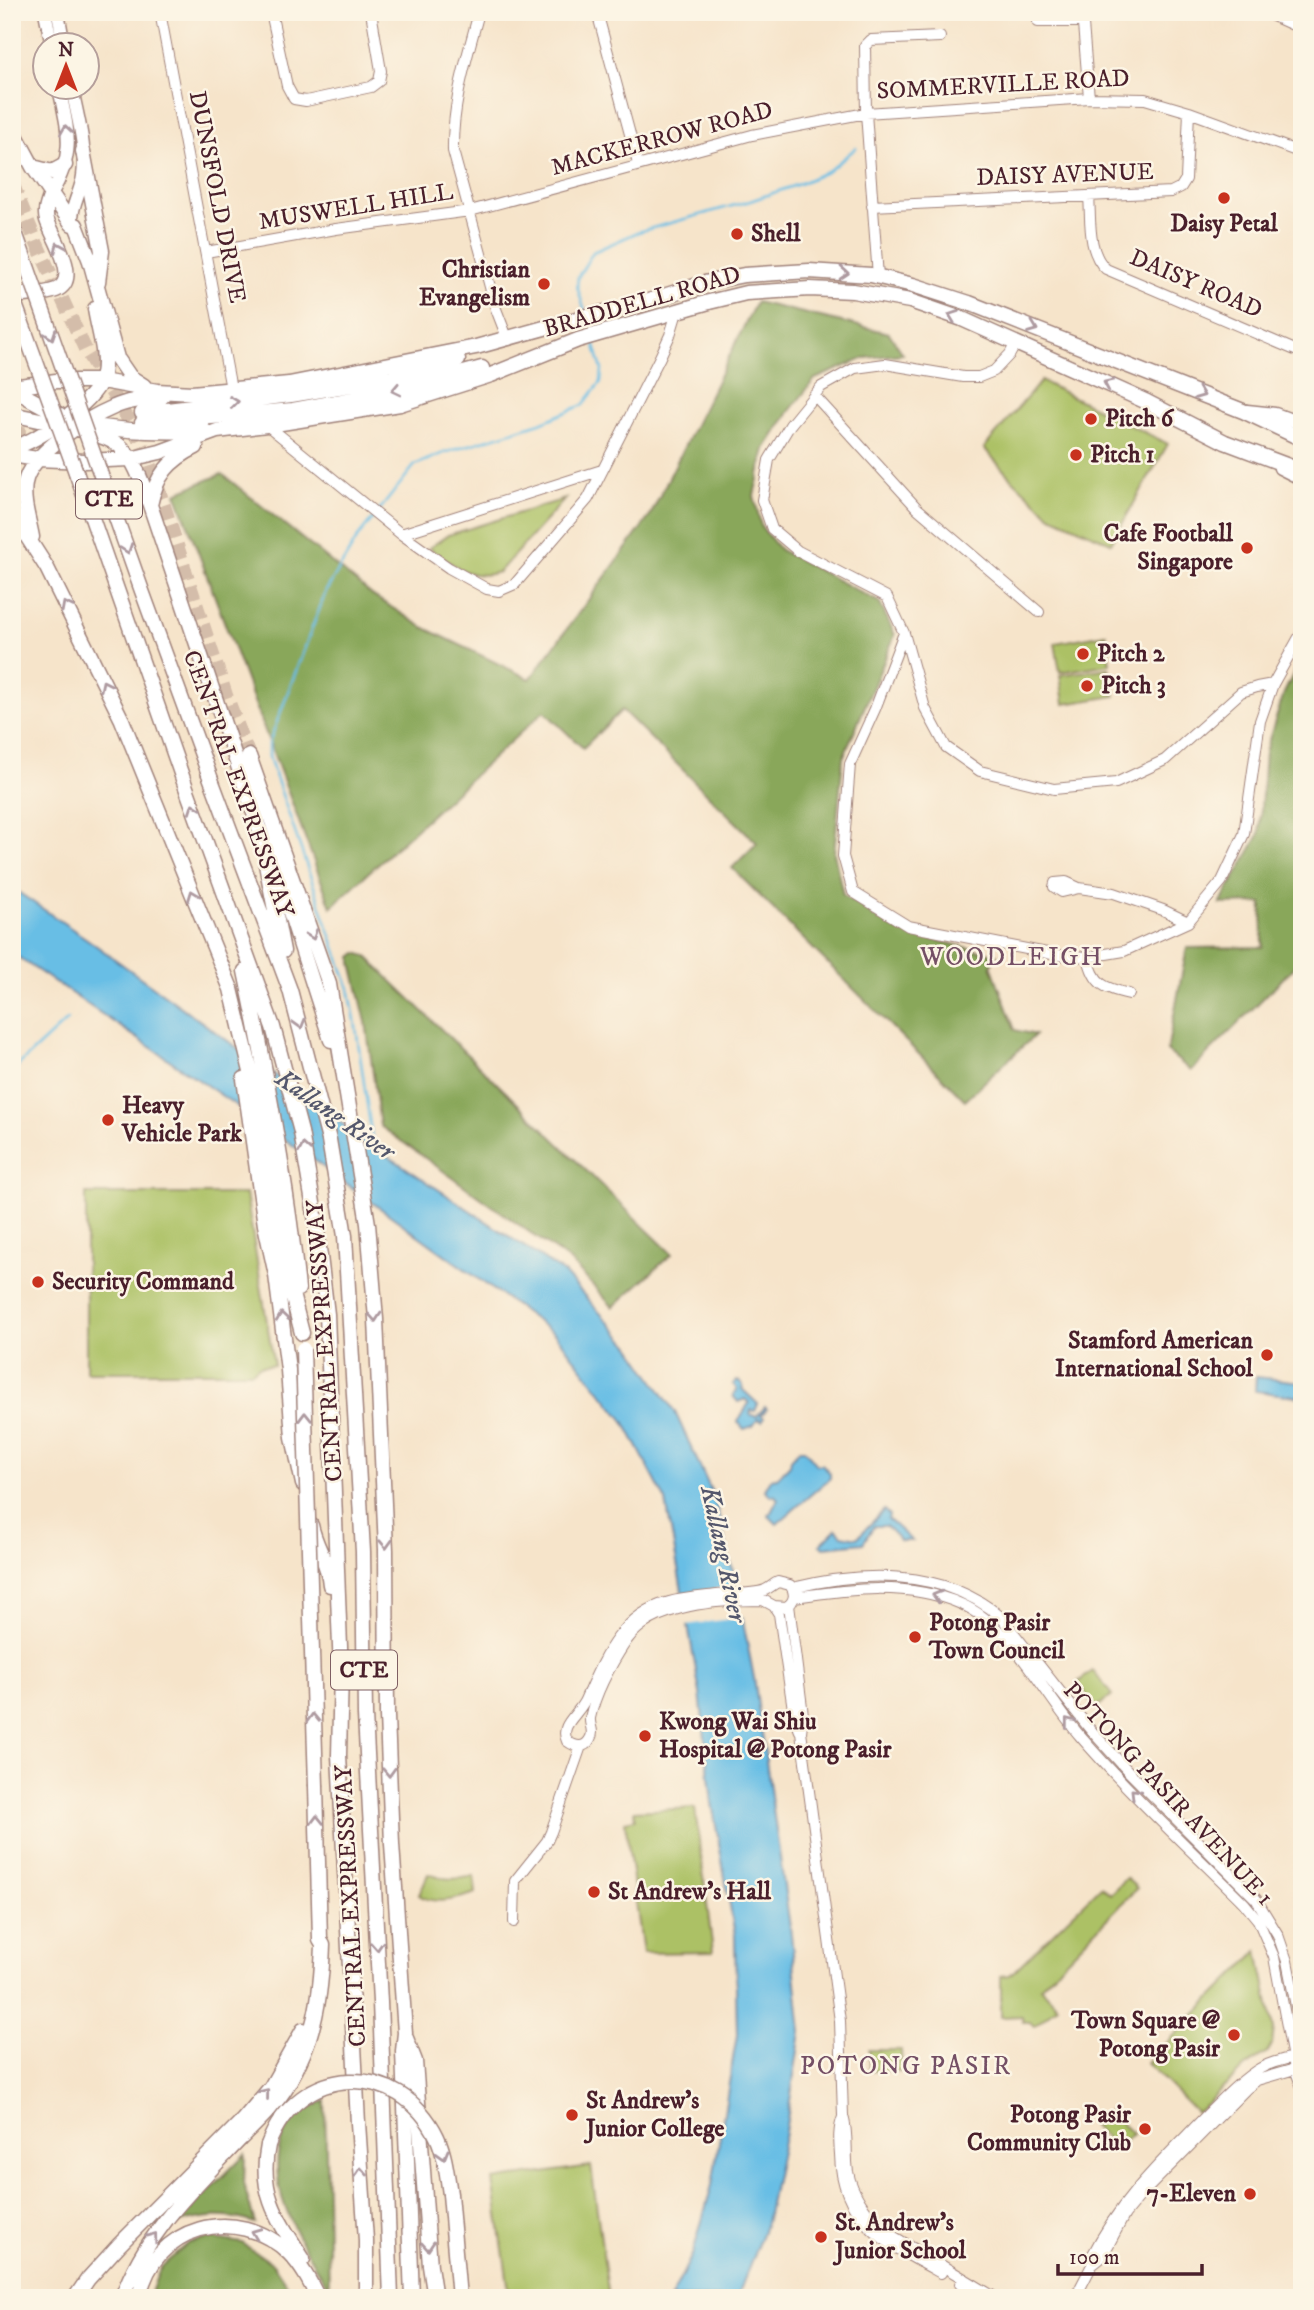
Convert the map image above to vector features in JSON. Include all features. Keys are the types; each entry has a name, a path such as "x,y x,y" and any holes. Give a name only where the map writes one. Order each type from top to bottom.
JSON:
{"highway":[{"path":"12,128 33,167 76,225 120,364 136,382 157,391"},
{"path":"83,151 102,251 97,287"},
{"path":"33,167 52,172 65,165"},
{"path":"12,296 55,290 65,281 65,260 46,218 46,207 51,194"},
{"path":"12,448 28,444 60,421 92,396 102,381 103,354 92,292 72,223"},
{"name":"CENTRAL EXPRESSWAY","path":"12,224 137,578 290,990 329,1140 343,1223 363,1552 365,1715 380,2002 391,2298"},
{"name":"BRADDELL ROAD","path":"12,455 37,460 130,459 160,452 217,430 400,404 491,375 636,305 704,283 744,275 809,271 878,277 914,285 969,303 1244,411"},
{"name":"BRADDELL ROAD","path":"13,385 56,380 102,381 157,391 192,393 289,384 508,340 677,312 747,293 810,289 853,291 910,301 962,319 1147,402 1225,442"},
{"name":"CENTRAL EXPRESSWAY","path":"12,296 273,1027 301,1132 315,1215 327,1314 341,1672 340,1755 366,2240 366,2298"},
{"path":"142,418 293,410 397,391 588,327"},
{"path":"13,385 60,421"},
{"path":"34,545 26,506 25,483 31,468 48,448 116,406 192,393"},
{"path":"116,406 115,422 123,431"},
{"path":"1244,411 1302,439"},
{"path":"12,414 60,421 79,427 114,443 130,459 150,505 259,828 285,893 323,1011 344,1088"},
{"path":"79,427 123,431 217,430"},
{"path":"150,505 156,482 172,461 203,443 242,428"},
{"path":"1225,442 1302,471"},
{"path":"12,513 34,545 122,720 157,801 218,959 235,1019 245,1085 302,1333 303,1349 320,1940 313,1999 302,2035 271,2087 119,2245 88,2279 75,2298"},
{"path":"249,755 329,984 368,1224 376,1319 386,1550 387,1716 405,2033 402,2051 412,2298"},
{"path":"259,828 290,990"},
{"path":"233,918 259,1038 278,1224 283,1325 293,1437 313,1535 329,1572 334,1656 341,1672"},
{"path":"122,2298 143,2250 178,2204 270,2109 287,2087 311,2034 321,1996 323,1945 320,1940"},
{"path":"405,2033 415,2061 430,2266 435,2298"},
{"path":"321,2298 312,2272 275,2214 265,2185 265,2161 273,2130 294,2102 326,2085 354,2081 378,2084 396,2092 416,2108 437,2136 450,2194 459,2298"},
{"path":"139,2298 141,2286 153,2263 166,2248 184,2234 203,2227 222,2225 246,2229 269,2238 288,2253 321,2298"}],"main road":[{"path":"45,12 49,32"},
{"path":"58,12 62,32"},
{"path":"51,194 69,151 61,102"},
{"path":"72,223 72,209 77,200 83,173 83,151 74,102"},
{"name":"BRADDELL ROAD","path":"1244,411 1275,414 1302,424"},
{"name":"BRADDELL ROAD","path":"1225,442 1302,479"}],"street":[{"name":"DUNSFOLD DRIVE","path":"160,12 231,389"},
{"path":"271,12 287,86 294,99 306,101 371,87 379,81 381,71 370,12"},
{"path":"480,12 461,77 452,128 453,151 500,322 508,340"},
{"path":"597,12 638,164"},
{"path":"1265,12 1302,29"},
{"path":"1038,22 1082,17 1089,98"},
{"path":"878,277 866,113 867,42 940,37"},
{"name":"SOMMERVILLE ROAD","path":"866,113 1089,98 1145,99 1189,111 1302,153"},
{"name":"DAISY AVENUE","path":"872,206 1171,192 1181,187 1186,179 1189,111"},
{"name":"MACKERROW ROAD","path":"470,211 752,135 866,113"},
{"name":"DAISY ROAD","path":"1089,196 1093,250 1098,261 1106,268 1302,352"},
{"name":"MUSWELL HILL","path":"206,252 336,229 470,211"},
{"path":"267,425 382,519 449,569 478,586 499,591 508,589 588,499 670,335 677,312"},
{"path":"1016,343 994,371 979,377 885,365 855,368 821,387 790,425 769,460 762,500 772,529 798,551 887,597 904,633 925,708 946,747 980,771 1054,789 1116,783 1165,760 1241,692 1273,684"},
{"path":"814,395 917,508 1040,612"},
{"path":"401,534 602,470"},
{"path":"904,633 875,709 850,764 843,856 853,892 908,926 1057,955 1088,957 1124,951 1188,922 1222,881 1244,834 1260,721 1273,684 1302,632"},
{"path":"1079,888 1114,893 1188,922"},
{"path":"1088,957 1095,976 1104,988 1129,994"},
{"name":"POTONG PASIR AVENUE 1","path":"573,1719 582,1706 611,1644 625,1628 645,1614 669,1606 739,1592 768,1598 782,1608 792,1597 828,1579 873,1576 927,1581 964,1593 987,1604 1001,1617 1088,1728 1256,1899 1278,1935 1287,1961 1302,2036"},
{"name":"POTONG PASIR AVENUE 1","path":"768,1598 778,1582 786,1583 792,1597"},
{"name":"POTONG PASIR AVENUE 1","path":"792,1597 873,1588 935,1594 963,1604 996,1627 1079,1735 1258,1920 1274,1957 1302,2087"},
{"path":"792,1597 803,1715 801,1732 839,2021 843,2116 847,2129 850,2179 869,2216 891,2235 996,2298"},
{"path":"768,1598 779,1614 794,1716 801,1732"},
{"name":"POTONG PASIR AVENUE 1","path":"581,1746 592,1736 589,1723 606,1673 628,1638 669,1606"},
{"path":"514,1922 515,1881 551,1832 581,1746 570,1744 565,1737 565,1728 573,1719 583,1719 589,1723"},
{"path":"1092,2265 1092,2256 1117,2211 1175,2147 1257,2070 1297,2056"},
{"path":"1075,2298 1092,2265 1102,2257 1125,2214 1140,2196 1247,2088 1257,2080 1298,2068"},
{"path":"843,2116 839,2128 840,2170 845,2190 862,2218 879,2238 895,2249 981,2298"}],"green space":[{"path":"756,302 889,333 903,354 865,358 815,379 765,449 754,496 761,526 780,550 879,602 895,635 843,758 834,853 843,895 899,931 997,955 991,965 1015,1030 1035,1035 965,1100 732,868 757,843 622,710 583,748 544,711 331,907 176,493 222,474 372,595 423,627 530,679 650,516"},
{"name":"Pitch 1","path":"1041,381 1168,444 1111,543 1051,516 984,448"},
{"path":"565,499 499,572 479,575 470,573 429,548 448,535"},
{"name":"Pitch 2","path":"1106,634 1110,664 1060,672 1055,643"},
{"path":"1302,656 1302,959 1191,1071 1167,1051 1187,948 1263,947 1262,903 1220,904 1259,835 1265,752 1284,693"},
{"name":"Pitch 3","path":"1109,668 1115,696 1064,704 1060,675"},
{"path":"357,953 366,956 672,1254 613,1307 570,1261 380,1126 366,1022 352,963 352,957"},
{"path":"86,1194 246,1194 274,1365 259,1366 252,1372 86,1372"},
{"path":"1093,1671 1112,1695 1096,1708 1077,1683"},
{"path":"695,1808 713,1952 643,1953 625,1821 635,1819 634,1811"},
{"path":"428,1874 451,1879 474,1876 476,1893 446,1900 425,1898 419,1895"},
{"path":"1126,1878 1137,1888 1040,1987 1058,2006 1034,2026 1030,2022 1023,2022 1022,2016 1001,2017 1001,1976 1010,1975 1101,1886 1110,1894"},
{"path":"1258,1951 1274,2029 1272,2045 1267,2053 1245,2067 1197,2113 1147,2063"},
{"path":"869,2050 901,2050 902,2071 869,2071"},
{"path":"325,2101 329,2289 293,2225 283,2202 278,2178 278,2154 285,2132 300,2112"},
{"path":"1109,2110 1132,2134 1116,2149 1093,2125"},
{"path":"245,2154 244,2186 255,2223 215,2217 176,2224"},
{"path":"591,2166 609,2298 510,2298 493,2180"},
{"path":"211,2238 242,2243 273,2264 296,2298 149,2298 160,2268 189,2243"}],"water":[{"name":"Kallang River","path":"12,888 87,939 373,1146 564,1273 630,1346 675,1412 714,1497 735,1580 754,1678 791,1934 801,2032 785,2132 766,2223 737,2298 671,2298 693,2253 712,2185 737,2035 735,1935 712,1803 700,1693 666,1501 624,1421 555,1334 262,1123 12,953"},
{"path":"1256,1377 1302,1382 1302,1397 1255,1391"},
{"path":"736,1381 743,1385 742,1389 758,1404 750,1414 756,1417 765,1407 767,1409 761,1415 764,1418 762,1421 758,1419 753,1426 744,1429 738,1422 749,1403 745,1399 738,1402 733,1396 737,1389 733,1384"},
{"path":"800,1449 804,1449 817,1465 822,1464 830,1473 830,1478 777,1524 769,1516 778,1499 765,1490 771,1479 777,1478 790,1465 791,1459"},
{"path":"884,1510 889,1515 888,1519 912,1541 901,1541 886,1526 874,1526 863,1543 823,1547 820,1545 836,1529 842,1535 857,1538"}],"pier":[{"path":"739,1585 746,1617 686,1625 677,1595"}],"waterway":[{"path":"585,312 577,286 578,277 593,252 638,232 750,201 799,184 828,171 856,148"},
{"path":"378,512 415,465 444,453 540,423 583,405 601,382 602,370 594,342"},
{"name":"Kallang River","path":"373,1146 349,988 269,757 269,743 326,591 358,537 374,517"},
{"path":"12,1071 67,1020"}],"tunnel":[{"path":"12,183 86,351 130,422 149,460 226,695 249,756"},
{"path":"12,434 46,432"}],"place":[{"name":"Daisy Petal","path":"1224,198"},
{"name":"Shell","path":"737,234"},
{"name":"Christian Evangelism","path":"544,284"},
{"name":"Pitch 6","path":"1091,419"},
{"name":"Pitch 1","path":"1076,455"},
{"name":"Cafe Football Singapore","path":"1247,548"},
{"name":"Pitch 2","path":"1083,654"},
{"name":"Pitch 3","path":"1087,686"},
{"name":"Heavy Vehicle Park","path":"108,1120"},
{"name":"Security Command","path":"38,1282"},
{"name":"Stamford American International School","path":"1267,1355"},
{"name":"Potong Pasir Town Council","path":"915,1637"},
{"name":"Kwong Wai Shiu Hospital @ Potong Pasir","path":"645,1736"},
{"name":"St Andrew’s Hall","path":"594,1892"},
{"name":"Town Square @ Potong Pasir","path":"1234,2035"},
{"name":"St Andrew's Junior College","path":"572,2115"},
{"name":"Potong Pasir Community Club","path":"1145,2129"},
{"name":"7-Eleven","path":"1250,2194"},
{"name":"St. Andrew's Junior School","path":"821,2237"}],"district":[{"name":"WOODLEIGH","path":"1012,957"},
{"name":"POTONG PASIR","path":"906,2066"}]}
